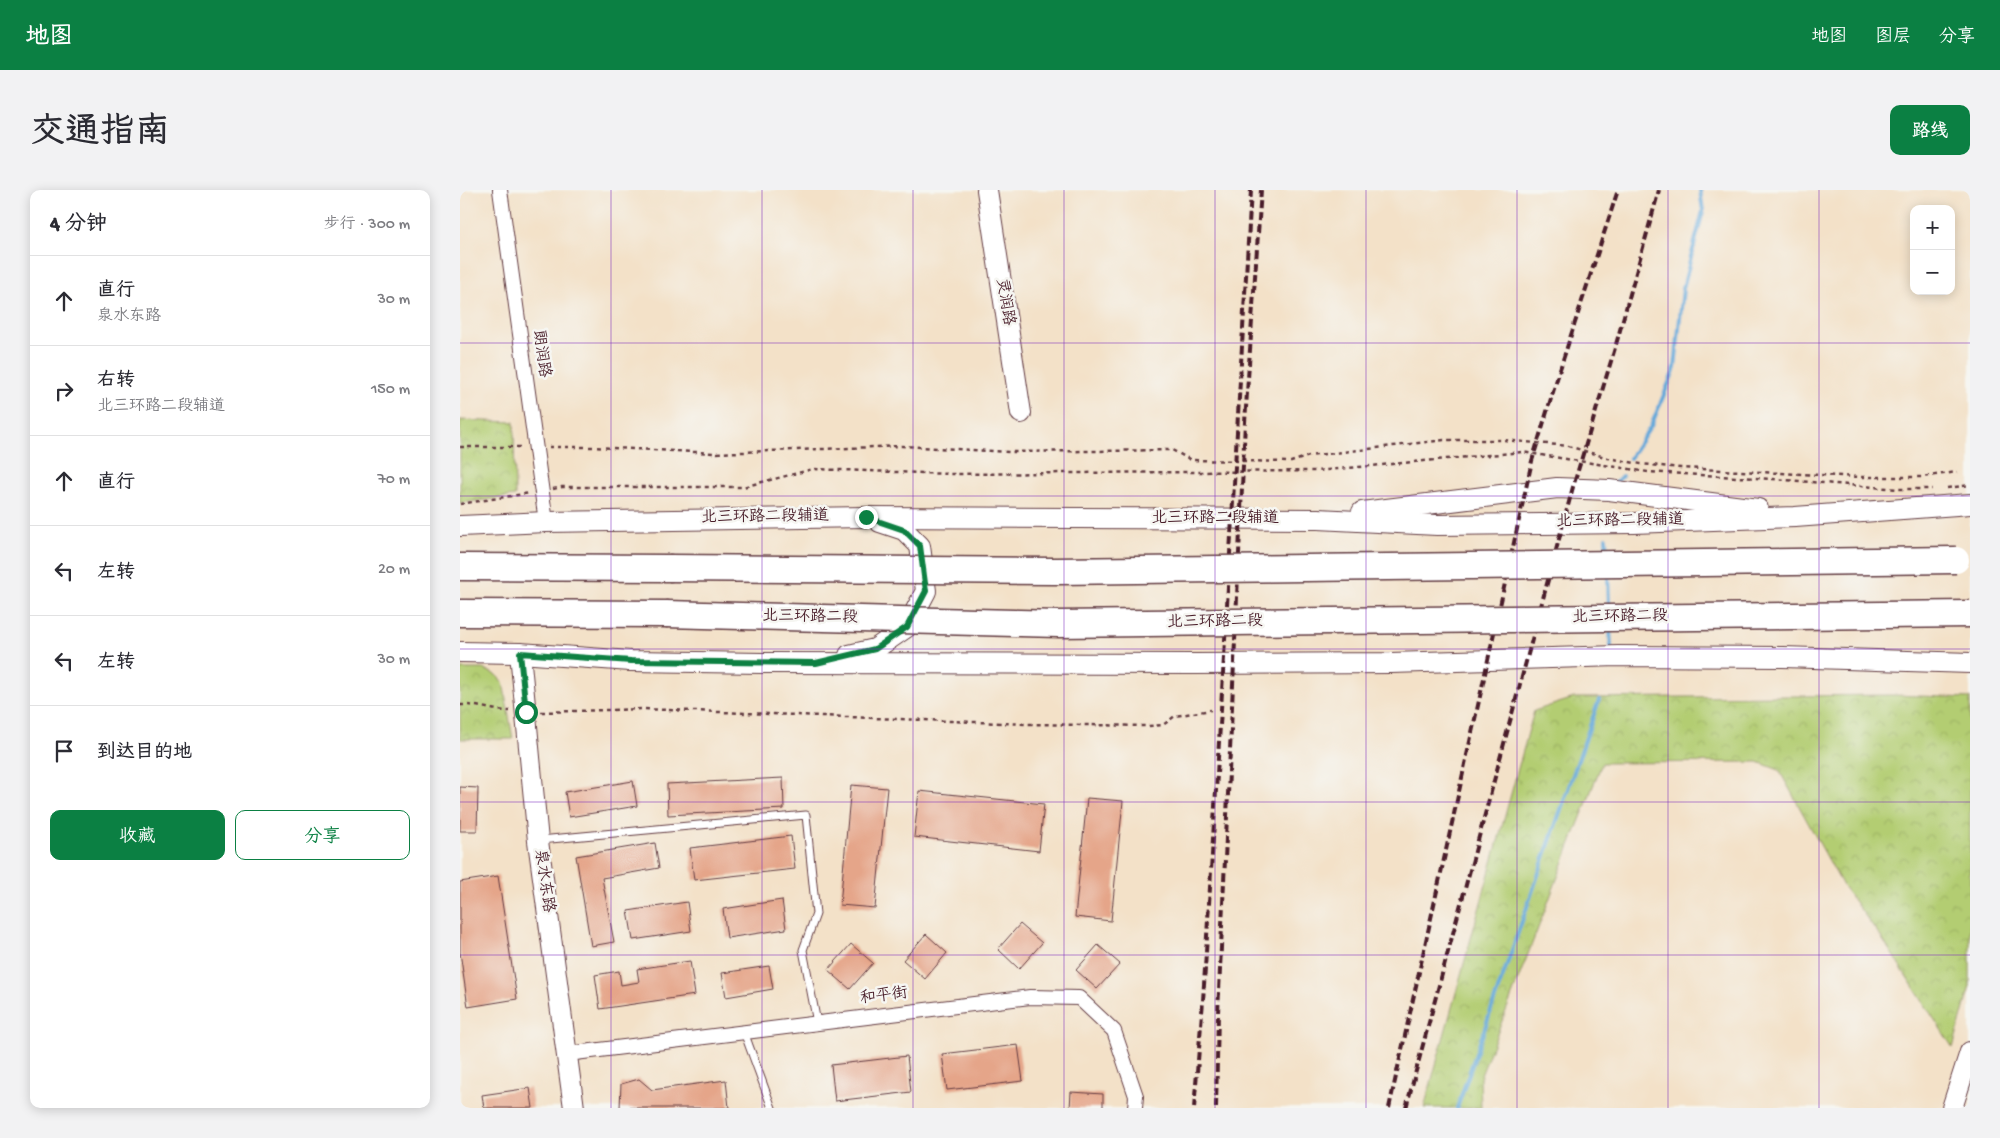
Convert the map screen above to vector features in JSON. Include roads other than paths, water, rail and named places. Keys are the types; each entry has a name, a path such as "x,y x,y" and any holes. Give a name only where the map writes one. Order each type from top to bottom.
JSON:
{"highway":[{"path":"460,567 1057,571 1965,560"},
{"name":"北三环路二段","path":"460,613 666,614 1058,624 1970,614"}],"main road":[{"name":"灵润路","path":"987,190 1021,413"},
{"path":"1318,519 1557,488 1609,490 1815,516"},
{"name":"北三环路二段辅道","path":"460,526 546,522 866,517 1318,519 1447,524 1634,523 1815,516 1970,504"},
{"path":"816,663 875,649 907,627 926,591 920,546 904,530 866,517"},
{"path":"460,652 520,653 631,661 816,663 1382,663 1627,656 1783,657 1970,663"},
{"name":"泉水东路","path":"520,653 538,841 574,1108"},
{"path":"1952,1108 1970,1052"},
{"path":"1964,1108 1970,1091"}],"street":[{"name":"朗润路","path":"500,190 546,522"},
{"name":"和平街","path":"567,1054 1030,997 1079,998 1114,1031 1136,1096 1135,1108"}],"lane":[{"path":"538,841 806,815 816,914 803,950 817,1023"},
{"path":"744,1032 772,1108"}],"waterway":[{"path":"1630,458 1651,426 1675,368 1683,288 1703,211 1700,190"},
{"path":"1615,483 1622,476"},
{"path":"1606,538 1607,556"},
{"path":"1608,573 1609,608"},
{"path":"1610,628 1611,648"},
{"path":"1457,1108 1599,700"}],"railway":[{"path":"1194,1108 1203,1001 1251,190"},
{"path":"1216,1108 1218,1013 1245,422 1261,190"},
{"path":"1389,1108 1532,461 1618,190"},
{"path":"1406,1108 1573,487 1615,348 1659,190"}]}
